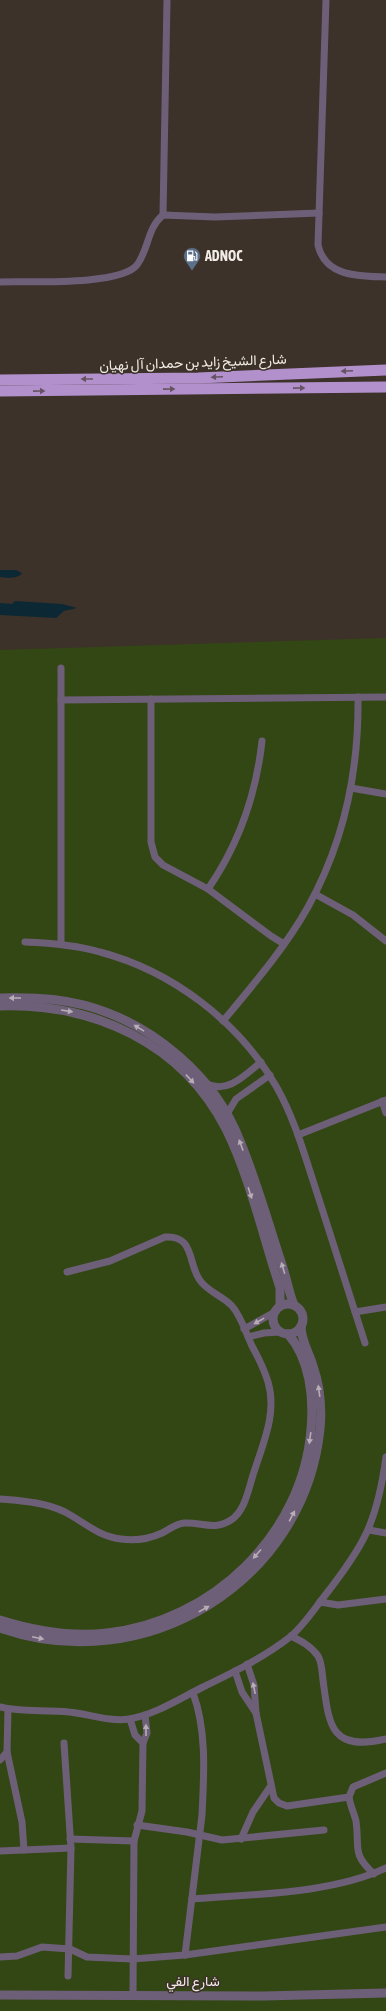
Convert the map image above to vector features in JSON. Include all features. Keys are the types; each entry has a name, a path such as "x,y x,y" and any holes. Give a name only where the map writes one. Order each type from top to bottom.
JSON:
{"highway":[{"name":"شارع الشيخ زايد بن حمدان آل نهيان","path":"0,380 198,378 386,370"},
{"name":"شارع الشيخ زايد بن حمدان آل نهيان","path":"0,391 386,387"}],"street":[{"path":"163,215 167,0"},
{"path":"326,0 318,245 322,256 330,266 349,274 386,277"},
{"path":"0,282 105,279 126,273 136,266 144,254 155,222 163,215 215,218 318,213"},
{"path":"61,668 61,944"},
{"path":"223,1021 284,944 315,894 337,841 351,788 356,748 358,697"},
{"path":"61,700 386,697"},
{"path":"151,699 151,848 159,862 208,890 284,944"},
{"path":"208,890 227,859 248,810 257,776 262,740"},
{"path":"351,788 386,794"},
{"path":"315,894 353,915 386,941"},
{"path":"25,942 61,944 98,951 140,966 180,987 207,1007 223,1021 261,1062 283,1099 298,1135 365,1343"},
{"path":"0,998 36,998 69,1002 110,1013 135,1026 161,1043 186,1063 205,1083 227,1114 241,1142 294,1305 302,1314 301,1326 303,1341 315,1372 320,1394 321,1417 318,1445 309,1478 290,1521 274,1545 251,1572 223,1597 200,1611 164,1627 134,1635 91,1642 70,1642 40,1638 0,1628"},
{"path":"0,1006 55,1009 104,1020 150,1044 190,1078 214,1109 232,1143 280,1288 273,1323 284,1333 298,1350 308,1379 312,1408 309,1448 297,1489 284,1515 268,1541 247,1565 223,1586 195,1605 166,1619 136,1628 107,1633 76,1634 30,1629 0,1620"},
{"path":"205,1083 213,1087 222,1087 231,1084 261,1062"},
{"path":"227,1114 236,1099 270,1075"},
{"path":"241,1077 249,1089"},
{"path":"298,1135 384,1101 386,1113"},
{"path":"0,1500 29,1502 54,1508 72,1516 96,1532 121,1539 138,1540 150,1537 184,1523 207,1527 218,1526 234,1518 238,1514 244,1501 269,1424 271,1396 267,1380 248,1337 231,1305 202,1284 196,1274 187,1247 183,1241 174,1238 161,1239 126,1255 67,1272"},
{"path":"244,1329 287,1304 294,1305"},
{"path":"355,1312 386,1308"},
{"path":"248,1337 264,1333 296,1332 301,1326"},
{"path":"0,1707 8,1709 68,1712 116,1719 130,1719 145,1715 235,1671 291,1636 350,1564 369,1530 381,1494 386,1457"},
{"path":"369,1530 386,1532"},
{"path":"320,1602 338,1605 386,1599"},
{"path":"291,1636 308,1646 320,1661 329,1720 336,1732 344,1738 354,1741 371,1742 386,1740"},
{"path":"247,1664 254,1685 256,1713 270,1787 274,1798 284,1806 349,1797"},
{"path":"235,1671 242,1692 256,1713"},
{"path":"185,1955 200,1835 203,1792 203,1747 200,1717 192,1692"},
{"path":"8,1709 8,1752 22,1822 24,1850"},
{"path":"133,1995 132,1959 134,1841 142,1810 142,1744 147,1733 145,1715"},
{"path":"130,1719 135,1735 142,1744"},
{"path":"64,1743 71,1848 70,1949 68,1976"},
{"path":"0,1760 8,1752"},
{"path":"374,1874 363,1863 358,1853 356,1820 349,1797 353,1787 386,1773"},
{"path":"241,1839 253,1812 270,1787"},
{"path":"137,1825 222,1840 324,1830"},
{"path":"70,1839 134,1841"},
{"path":"0,1851 71,1848"},
{"path":"192,1899 322,1887 350,1882 374,1874 386,1868"},
{"path":"0,1957 17,1956 37,1948 70,1949 83,1957 132,1959 185,1955 386,1927"},
{"name":"شارع الفي","path":"0,1995 386,1993"}],"green space":[{"path":"386,638 386,2011 0,2011 0,650"}],"water":[{"path":"0,570 16,570 22,573 15,577 0,577"},
{"path":"15,601 62,604 77,608 64,611 56,618 0,615 0,603 12,604"}],"place":[{"name":"ADNOC","path":"192,271"}]}
